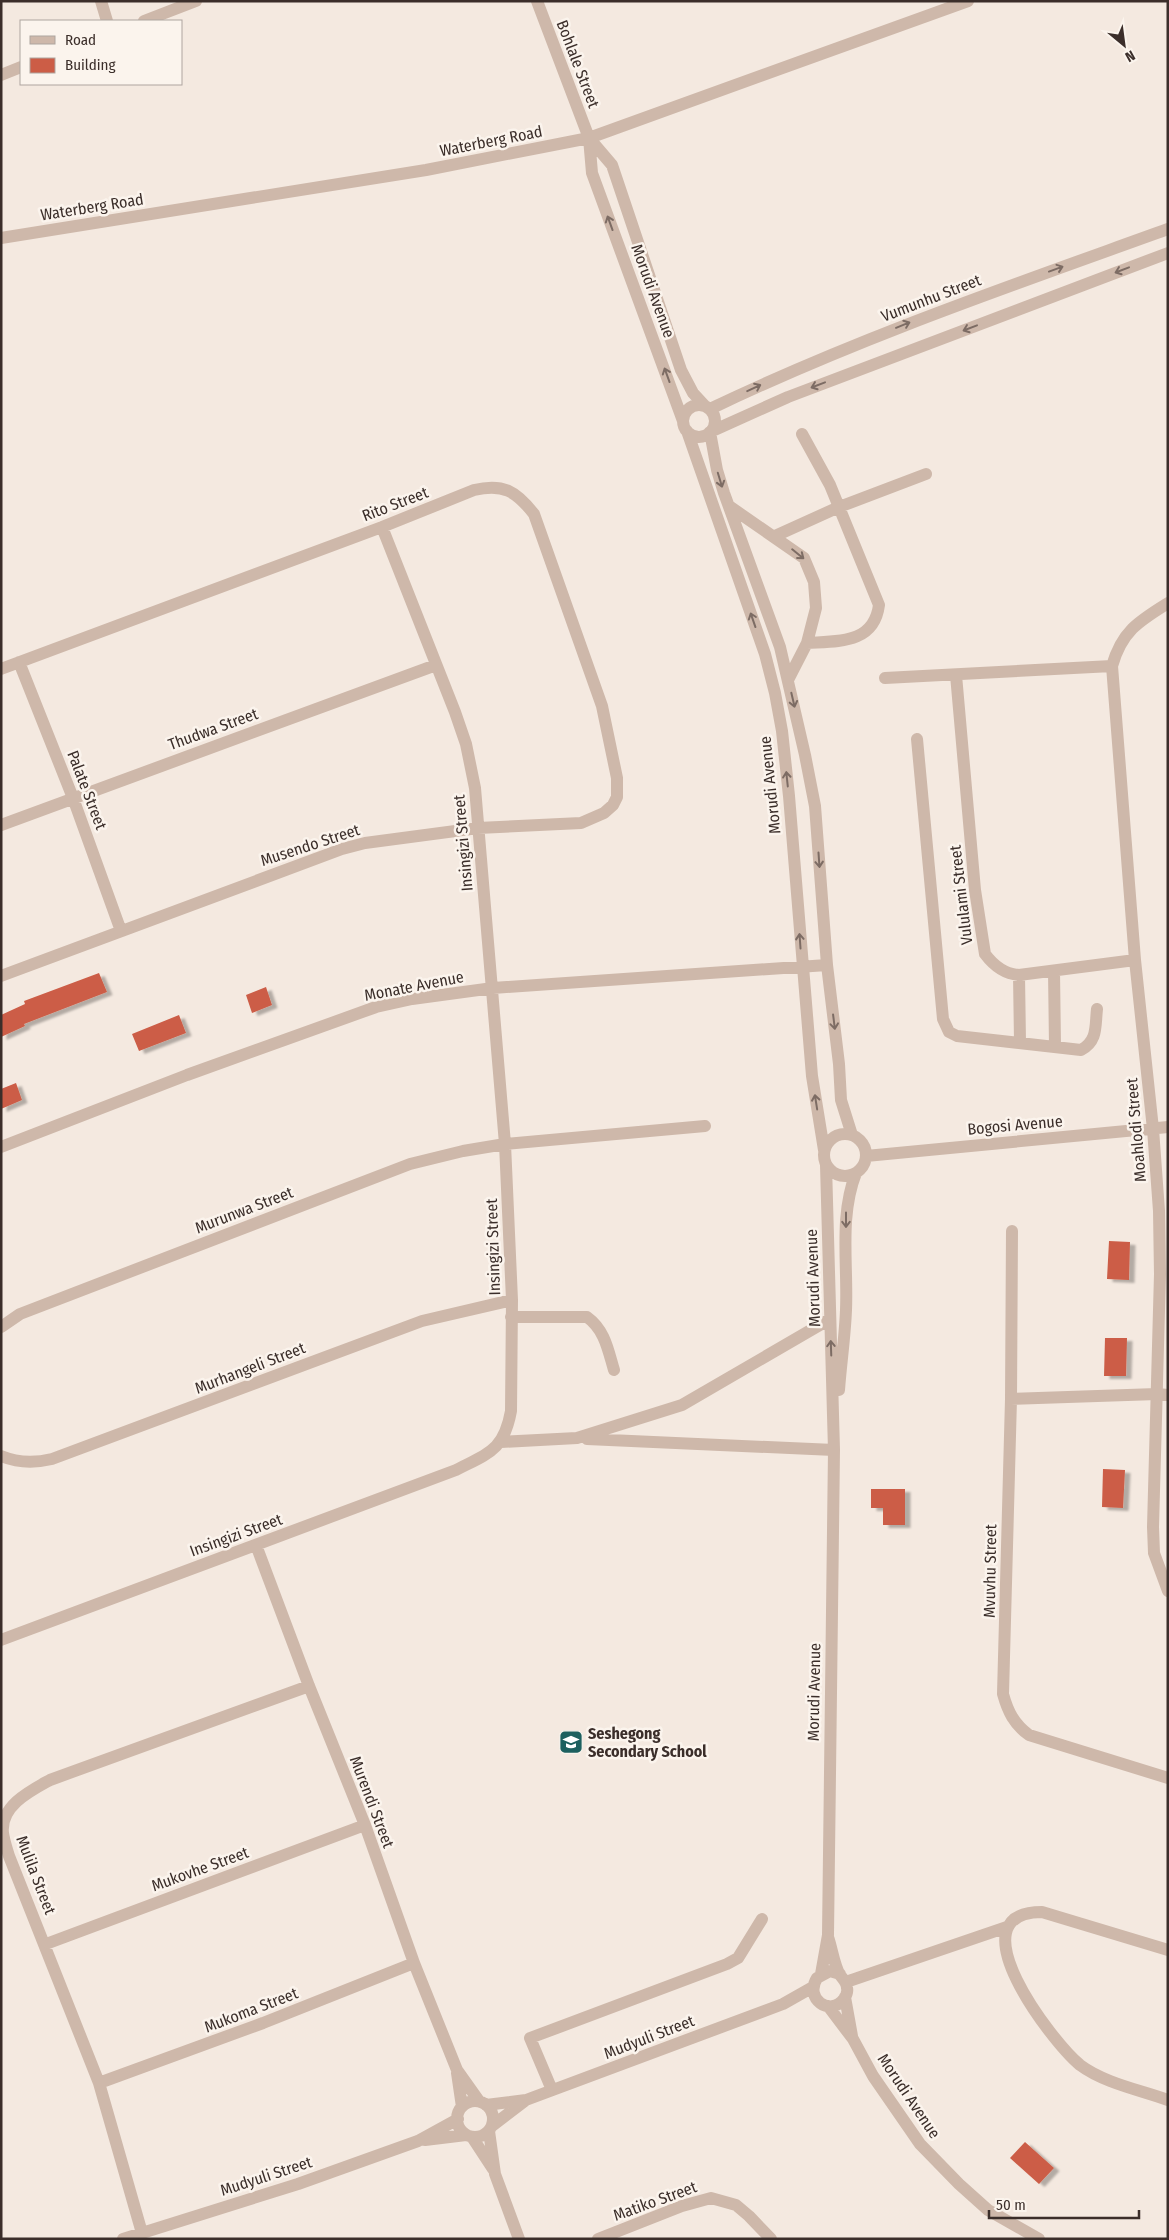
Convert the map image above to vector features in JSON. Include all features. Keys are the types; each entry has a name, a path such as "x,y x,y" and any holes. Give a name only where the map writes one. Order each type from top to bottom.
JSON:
{"street":[{"path":"101,1 106,20"},
{"path":"147,20 196,1"},
{"name":"Bohlale Street","path":"537,1 589,138 592,173"},
{"name":"Waterberg Road","path":"1,238 426,170 589,138 968,1"},
{"path":"1,75 20,67"},
{"name":"Bohlale Street","path":"589,138 612,165"},
{"name":"Morudi Avenue","path":"612,165 681,370 693,393 707,407"},
{"name":"Morudi Avenue","path":"592,173 685,426 765,654 775,693 782,731 789,796 812,1076 824,1150"},
{"name":"Vumunhu Street","path":"707,407 927,316 1168,229"},
{"path":"852,1135 838,1135 832,1138 824,1150 826,1165 836,1174 843,1176 856,1173 861,1168 866,1156 862,1143 852,1135 842,1100 827,965 815,806 788,680 767,607 717,470 710,432 715,423 713,413 707,407 700,405 690,408 684,416 685,426 695,436 700,436 710,432 788,397 1168,253"},
{"path":"802,434 830,485 879,605 877,618 868,630 849,640 807,643"},
{"path":"775,536 839,507 926,474"},
{"name":"Rito Street","path":"1,669 382,527 474,490 500,487 513,493 534,514 594,682 607,728 617,778"},
{"path":"729,506 775,536 804,558 814,582 816,608 807,643 788,680"},
{"name":"Insingizi Street","path":"1,1640 456,1470 488,1454 501,1442 508,1429 511,1411 512,1300 505,1144 475,788 466,744 382,527"},
{"path":"885,678 1112,666 1116,649 1126,633 1134,625 1168,603"},
{"name":"Palate Street","path":"19,662 73,798 121,931"},
{"name":"Thudwa Street","path":"1,825 436,664"},
{"name":"Moahlodi Street","path":"1112,666 1135,960 1153,1129 1159,1210 1162,1395 1152,1528 1154,1553 1168,1591"},
{"name":"Vululami Street","path":"956,675 982,941 985,954 990,961 1008,974 1019,975 1135,960"},
{"path":"917,739 943,1020 949,1032 957,1036 1082,1050 1090,1045 1094,1038 1096,1009"},
{"name":"Musendo Street","path":"1,976 342,849 366,843 478,828 581,823 604,813 613,805 617,797 617,778"},
{"name":"Monate Avenue","path":"1,1147 187,1075 376,1007 412,999 492,988 827,965"},
{"path":"1054,971 1055,1046"},
{"path":"1019,975 1020,1042"},
{"name":"Murunwa Street","path":"1,1327 20,1314 410,1164 505,1144 705,1126"},
{"name":"Bogosi Avenue","path":"866,1156 1168,1127"},
{"name":"Morudi Avenue","path":"821,1974 828,1935 834,1450 826,1165"},
{"name":"Morudi Avenue","path":"834,1450 846,1311 846,1214 850,1190 856,1173"},
{"name":"Mvuvhu Street","path":"1012,1231 1011,1399 1003,1694 1012,1719 1029,1735 1168,1778"},
{"name":"Murhangeli Street","path":"1,1456 10,1460 26,1462 52,1459 422,1321 512,1300"},
{"path":"511,1317 587,1317 595,1323 602,1333 614,1370"},
{"path":"577,1438 682,1405 830,1319"},
{"path":"1011,1399 1162,1395"},
{"path":"501,1442 577,1438 834,1450"},
{"name":"Murendi Street","path":"256,1545 309,1686 365,1825 414,1963 457,2070 483,2103"},
{"name":"Mulila Street","path":"142,2233 99,2083 46,1944 9,1856 3,1832 4,1818 12,1806 26,1794 50,1780 309,1686"},
{"name":"Mukovhe Street","path":"46,1944 365,1825"},
{"path":"843,1978 1007,1927 1022,1914 1042,1912 1168,1950"},
{"path":"552,2090 530,2038 727,1964 738,1958 762,1919"},
{"path":"1007,1927 1005,1941 1009,1962 1018,1982 1030,2005 1065,2052 1094,2074 1168,2100"},
{"name":"Morudi Avenue","path":"828,1935 843,1978"},
{"name":"Mukoma Street","path":"99,2083 263,2024 414,1963"},
{"path":"830,1971 843,1978 848,1988 845,1998 839,2003 823,2004 813,1993 813,1987 821,1974 830,1971"},
{"name":"Mudyuli Street","path":"490,2128 526,2100 783,2004 813,1987"},
{"name":"Morudi Avenue","path":"845,1998 853,2038"},
{"name":"Mudyuli Street","path":"783,2004 823,2004"},
{"name":"Morudi Avenue","path":"823,2004 853,2038 873,2076 920,2144 959,2184 988,2210 1039,2239"},
{"name":"Murendi Street","path":"457,2070 460,2113"},
{"name":"Mudyuli Street","path":"483,2103 526,2100"},
{"path":"495,2174 469,2136 458,2125 460,2113 467,2103 483,2103 493,2114 490,2128 495,2174 519,2239"},
{"name":"Mudyuli Street","path":"123,2239 298,2184 418,2141 460,2113"},
{"path":"469,2136 478,2137 490,2128"},
{"name":"Mudyuli Street","path":"418,2141 469,2136"},
{"name":"Matiko Street","path":"598,2239 682,2206 711,2198 736,2205 771,2239"}],"building":[{"path":"99,973 107,992 24,1024 25,1026 1,1037 1,1015 25,1004 24,1001"},
{"path":"266,987 272,1005 252,1013 246,995"},
{"path":"179,1015 186,1033 139,1051 132,1034"},
{"path":"16,1083 22,1100 1,1109 1,1089"},
{"path":"1109,1241 1130,1242 1129,1280 1107,1279"},
{"path":"1105,1338 1127,1338 1126,1376 1104,1376"},
{"path":"1103,1469 1125,1470 1123,1508 1102,1507"},
{"path":"871,1489 905,1489 905,1525 883,1525 883,1508 871,1508"},
{"path":"1025,2142 1054,2168 1039,2184 1010,2158"}],"place":[{"name":"Seshegong Secondary School","path":"571,1742"}]}
